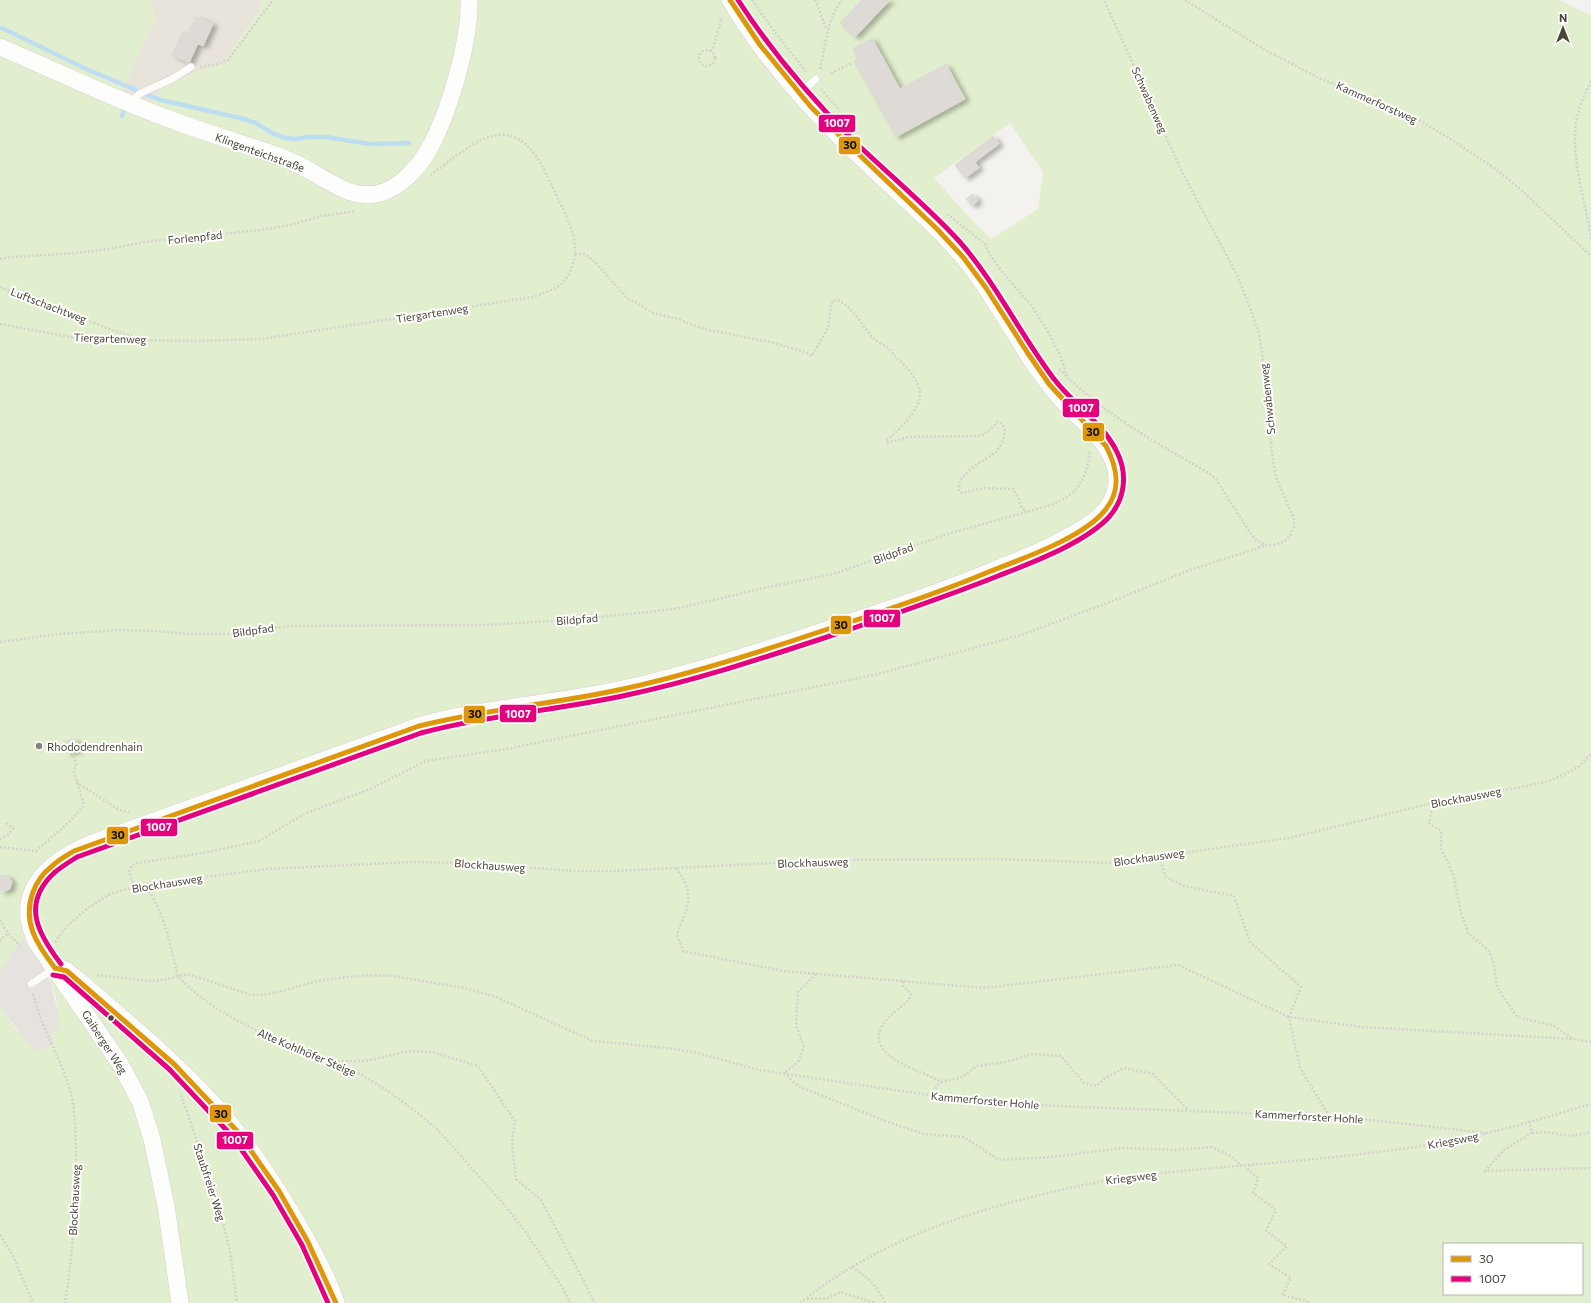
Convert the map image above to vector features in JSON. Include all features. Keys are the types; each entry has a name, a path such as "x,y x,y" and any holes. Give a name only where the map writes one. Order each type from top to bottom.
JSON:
{"street":[{"name":"Klingenteichstraße","path":"0,47 169,119 282,158 355,194 380,194 397,185 420,162 429,150 444,114 459,68 464,45 469,0"},
{"name":"Gaiberger Weg","path":"180,1303 166,1206 152,1139 140,1101 119,1062 37,943 30,928 28,914 34,888 43,875 57,862 74,851 419,726 460,716 591,696 695,671 881,612 945,590 1013,563 1067,537 1092,523 1105,512 1112,499 1116,487 1117,472 1113,458 1105,446 1060,398 1044,378 1017,339 980,279 942,233 847,144 799,94 754,38 732,4"},
{"path":"55,968 67,971 169,1059 192,1081 228,1121 259,1161 279,1191 308,1242 336,1303"}],"lane":[{"path":"132,104 139,94 172,79 191,67"},
{"path":"799,94 815,79"},
{"path":"30,984 55,968"}],"path":[{"path":"191,67 211,66 228,60 273,0"},
{"path":"752,0 794,59 815,79 844,116"},
{"path":"814,0 827,31"},
{"path":"815,79 821,68 827,31 834,11 842,0"},
{"name":"Schwabenweg","path":"134,887 129,871 132,866 137,863 203,853 259,841 304,814 370,789 426,761 506,749 874,675 1021,635 1190,570 1265,545 1274,545 1283,542 1290,536 1294,527 1294,519 1276,477 1272,454 1262,352 1258,330 1237,275 1181,170 1104,0"},
{"name":"Kammerforstweg","path":"1185,0 1265,50 1321,79 1409,114 1455,142 1494,168 1515,185 1591,256"},
{"path":"710,52 713,48 722,16 732,4"},
{"path":"704,52 710,52 714,56 714,61 708,66 702,65 699,60 700,56 704,52"},
{"path":"831,73 852,63"},
{"path":"1591,81 1578,113 1575,126 1575,145 1576,161 1587,211 1591,238"},
{"name":"Tiergartenweg","path":"0,324 81,339 198,341 262,339 533,296 544,293 558,286 566,278 575,254 572,230 548,175 537,157 525,144 516,138 505,134 486,138 469,148 426,179"},
{"path":"941,209 985,244 990,255 1003,273 1031,304 1047,330 1064,364 1067,377 1095,401 1136,431 1215,478 1249,531 1257,541 1265,545"},
{"name":"Forlenpfad","path":"0,259 12,256 76,253 109,249 145,242 260,230 290,225 321,216 357,210"},
{"path":"575,254 585,254 595,262 628,299 653,312 704,329 770,342 805,352 812,356 828,328 830,307 833,300 843,303 864,324 874,339 888,348 897,359 905,365 916,381 920,394 918,405 887,440 887,443 908,437 980,436 991,429 997,422 1000,422 1004,426 1005,435 1000,447 996,452 964,475 958,489 962,492 984,488 1014,489 1022,508 1027,512"},
{"name":"Luftschachtweg","path":"0,287 115,331 142,339"},
{"name":"Bildpfad","path":"0,642 59,634 119,630 189,634 225,634 291,626 484,625 570,620 679,608 764,588 833,574 951,532 1051,505 1064,499 1082,484 1086,474 1091,442 1095,435"},
{"path":"0,847 36,851 70,821 82,808 83,802 74,773 76,764 71,745"},
{"name":"Blockhausweg","path":"44,953 68,925 88,908 110,894 144,885 267,869 412,862 462,863 573,871 614,871 835,860 997,859 1110,863 1289,838 1433,803 1527,786 1549,781 1578,767 1591,754"},
{"path":"76,781 118,809 153,823"},
{"path":"1433,803 1429,823 1441,831 1441,849 1453,874 1461,912 1468,933 1489,951 1494,964 1497,987 1517,1017 1554,1026 1573,1039"},
{"path":"0,839 8,835 12,828 6,823"},
{"path":"1159,857 1166,877 1184,886 1234,896 1250,942 1301,987 1289,1017 1300,1068 1330,1117"},
{"path":"676,868 685,880 690,903 677,934 683,951 783,971 984,988 1178,965 1289,1017 1362,1028 1573,1039 1591,1042"},
{"path":"102,975 141,981 162,980 178,976 161,914 151,893 144,885"},
{"path":"0,920 13,940"},
{"path":"0,941 8,933"},
{"name":"Kammerforster Hohle","path":"178,976 185,974 192,975 251,995 270,995 313,983 339,978 384,975 458,987 496,996 593,1041 659,1047 693,1052 759,1070 929,1095 992,1102 1041,1105 1330,1117 1382,1121 1488,1133"},
{"path":"816,974 798,992 796,1025 804,1047 798,1062 784,1073 798,1086 888,1122 924,1134 964,1137 999,1160 1051,1157 1123,1148 1176,1150 1212,1147 1229,1155 1243,1166"},
{"name":"Alte Kohlhöfer Steige","path":"178,976 184,984 204,999 256,1030 356,1072 379,1086 427,1120 438,1130 507,1208 527,1234 562,1287 570,1303"},
{"path":"903,981 903,986 911,994 909,1000 883,1024 878,1038 880,1047 892,1058 908,1067 932,1076 941,1082"},
{"name":"Blockhausweg","path":"30,984 39,1015 69,1085 74,1116 76,1180 72,1241 65,1303"},
{"path":"332,1061 366,1061 409,1051 433,1052 478,1066 515,1121 512,1143 516,1179 541,1200 595,1303"},
{"path":"929,1095 941,1082 960,1078 978,1066 1006,1062 1031,1054 1062,1056 1084,1083 1097,1086 1105,1078 1124,1068 1153,1074 1189,1110"},
{"name":"Staubfreier Weg","path":"180,1092 221,1215 230,1251 236,1303"},
{"path":"1532,1133 1529,1121 1591,1104"},
{"name":"Kriegsweg","path":"800,1303 852,1267 904,1239 957,1218 997,1205 1108,1180 1386,1151 1488,1133 1529,1121"},
{"path":"1591,1132 1571,1136 1543,1132 1532,1133 1504,1150 1485,1171 1591,1168"},
{"path":"1250,1165 1248,1169 1258,1178 1253,1193 1276,1210 1266,1232 1287,1246 1269,1264 1291,1278 1282,1295 1307,1301 1309,1303"},
{"path":"0,1235 13,1256 33,1303"},
{"path":"852,1267 865,1276 879,1289 886,1303"},
{"path":"805,1299 828,1298 840,1292 875,1303"}],"shaded area":[{"path":"149,0 261,0 261,9 223,62 166,84 152,102 122,91 155,19"},
{"path":"22,939 44,968 51,984 60,1029 51,1034 54,1043 35,1053 0,1007 0,972"}],"green space":[{"path":"0,0 149,0 155,19 122,91 152,102 166,84 223,62 261,10 261,0 1559,0 1591,16 1591,1303 0,1303 0,1007 17,1031 51,1034 57,1010 56,998 49,980 39,963 22,940 0,972","holes":["1010,123 1043,172 1038,209 991,239 934,178"]}],"building":[{"path":"862,0 890,0 855,37 840,23"},
{"path":"196,17 213,24 203,46 186,38"},
{"path":"183,31 188,34 186,38 198,43 189,63 172,55"},
{"path":"872,38 900,89 946,64 965,99 896,137 854,61 858,59 853,49"},
{"path":"993,136 999,144 975,162 969,154"},
{"path":"969,154 979,168 965,178 955,165"},
{"path":"973,194 978,201 972,206 966,199"},
{"path":"76,739 78,750 67,753 65,741"},
{"path":"1,875 8,876 12,882 10,889 3,892 0,890"}],"waterway":[{"path":"2,28 86,69 136,90"},
{"path":"145,94 161,100 256,123 272,133 285,138 296,139 326,137 370,144 409,143"},
{"path":"122,116 124,110"}],"transit line":[{"name":"30","path":"55,968 42,951 33,933 30,923 30,903 38,881 48,869 56,862 74,851 419,726 470,715 572,699 674,677 724,663 865,617 949,588 1053,546 1084,529 1106,509 1111,501 1116,486 1115,470 1106,446 1049,384 986,288 963,257 937,229 811,107 760,45 730,0"},
{"name":"1007","path":"61,964 40,930 36,919 36,908 38,896 44,885 54,873 77,857 421,733 472,722 601,700 652,689 725,670 773,655 910,609 1011,571 1072,544 1099,526 1114,510 1119,502 1123,486 1123,469 1117,452 1104,432 1054,379 985,274 959,241 853,140 822,107 792,73 738,0"},
{"name":"30","path":"55,968 67,971 174,1064 238,1132 279,1191 308,1242 336,1303"},
{"name":"1007","path":"53,975 64,977 169,1069 232,1136 273,1195 302,1245 328,1303"}],"place":[{"name":"Rhododendrenhain","path":"39,746"}]}
